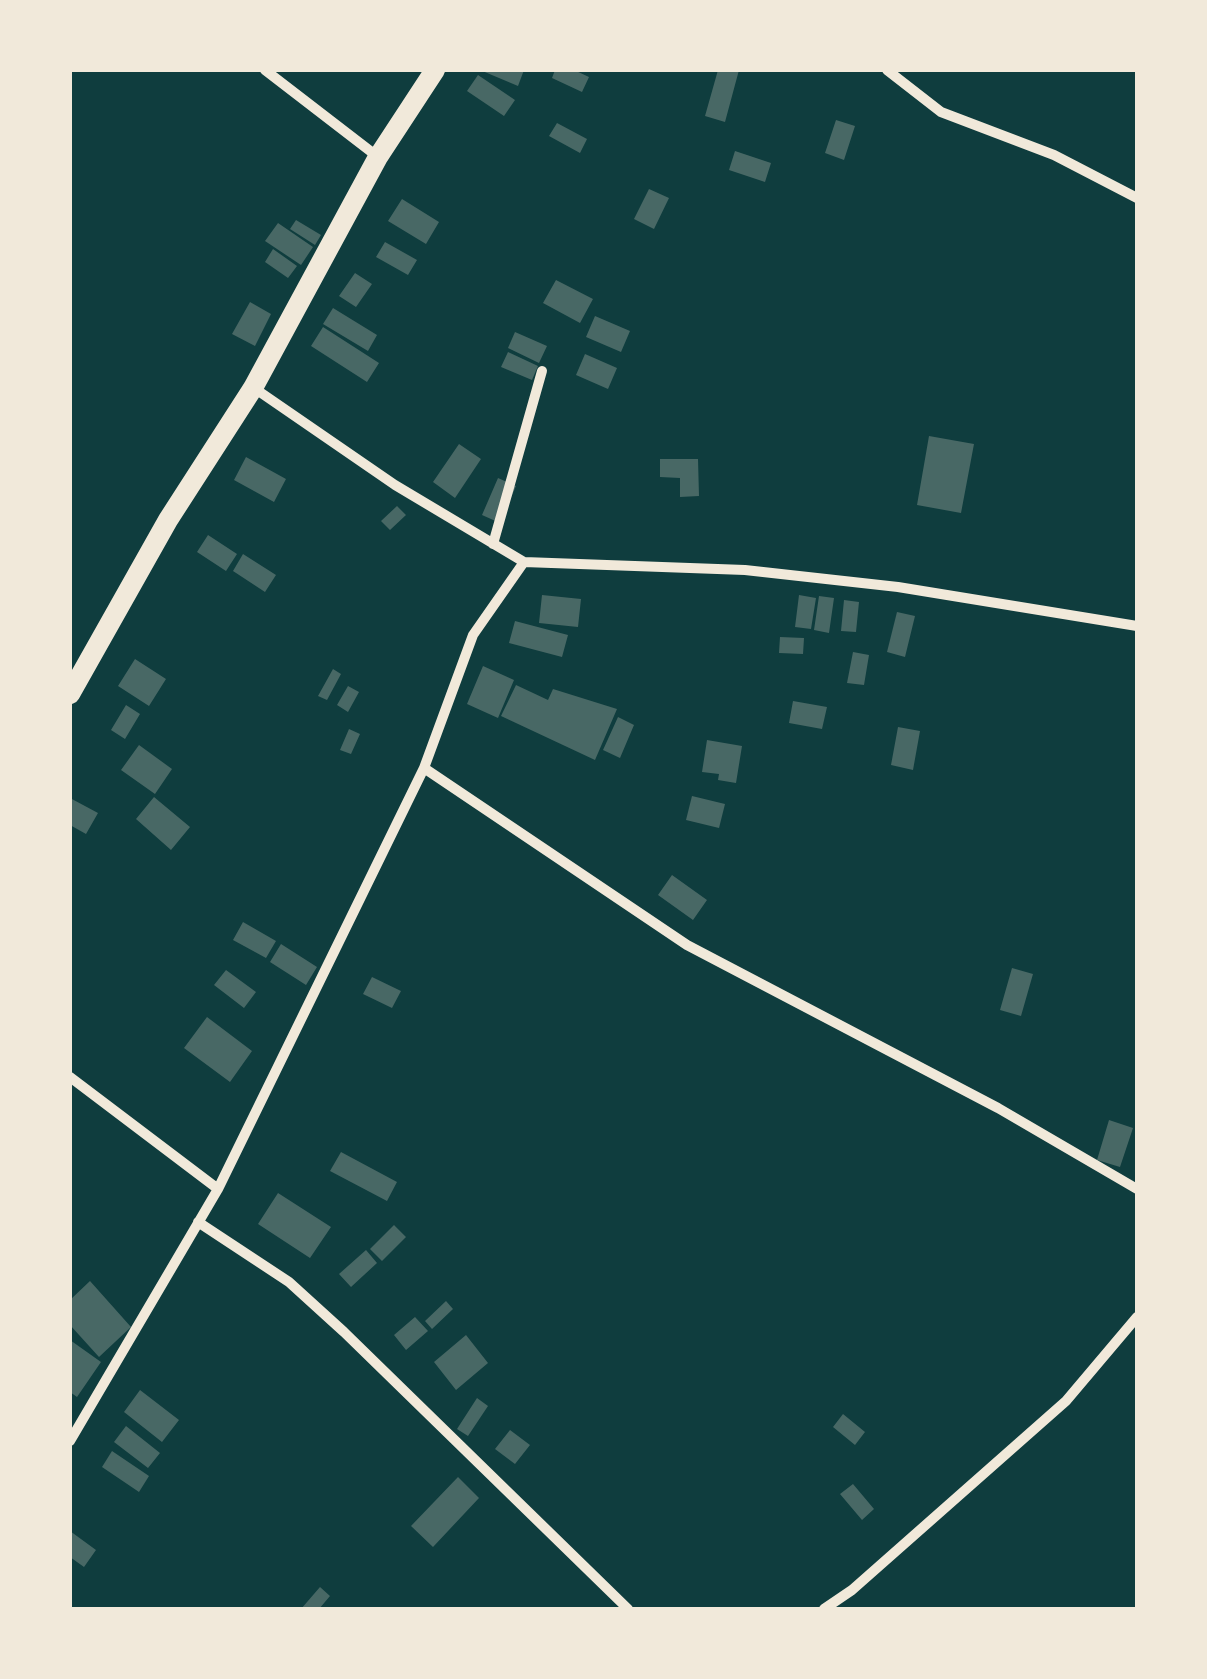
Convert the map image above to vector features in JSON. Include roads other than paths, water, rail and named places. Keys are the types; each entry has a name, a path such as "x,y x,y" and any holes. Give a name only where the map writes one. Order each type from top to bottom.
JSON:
{"main road":[{"path":"70,694 168,520 253,388 378,157 435,70"}],"street":[{"path":"266,70 378,157"},
{"path":"886,70 941,112 1054,155 1137,198"},
{"path":"493,544 542,372"},
{"path":"253,388 394,485 524,562 745,570 898,588 1137,626"},
{"path":"70,1441 218,1189 424,768 473,635 524,562"},
{"path":"424,768 687,945 998,1108 1137,1189"},
{"path":"70,1077 218,1189"},
{"path":"198,1222 289,1282 628,1609"},
{"path":"824,1609 852,1590 1066,1401 1137,1317"}]}
